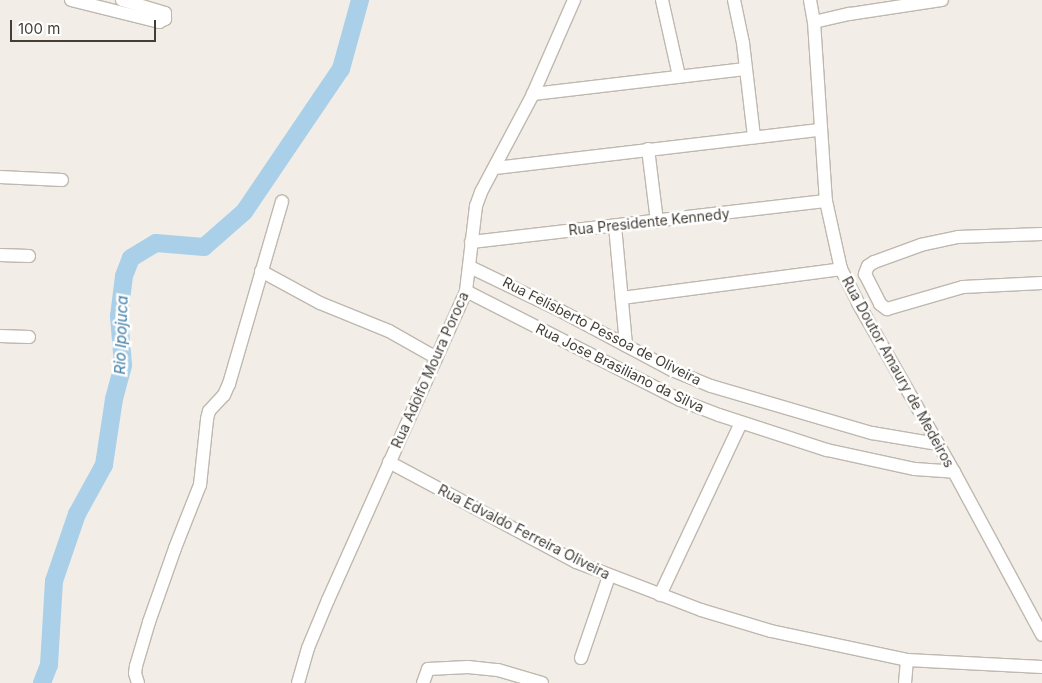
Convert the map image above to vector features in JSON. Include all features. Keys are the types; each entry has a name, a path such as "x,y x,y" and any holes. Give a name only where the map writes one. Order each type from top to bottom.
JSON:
{"street":[{"path":"71,0 158,22 165,19 165,13 122,0"},
{"name":"Rua Adolfo Moura Poroca","path":"298,683 315,632 435,357 466,291 476,206 533,94 574,0"},
{"path":"662,0 678,76"},
{"path":"734,0 746,69 754,137"},
{"name":"Rua Doutor Amaury de Medeiros","path":"810,0 814,22 826,201 841,269 1042,635"},
{"path":"814,22 850,14 942,0"},
{"path":"533,94 746,69"},
{"path":"495,168 820,130"},
{"path":"648,149 657,221"},
{"path":"0,177 62,180"},
{"name":"Rua Presidente Kennedy","path":"471,242 826,201"},
{"path":"136,682 136,666 149,622 200,485 209,411 224,395 229,384 282,202"},
{"path":"615,226 626,345"},
{"name":"Rua Doutor Amaury de Medeiros","path":"1042,234 951,239 886,257 868,266 865,274 880,304 887,309 962,286 1042,283"},
{"path":"0,255 29,256"},
{"name":"Rua Felisberto Pessoa de Oliveira","path":"470,267 510,285 672,370 710,386 872,433 938,444"},
{"path":"622,298 841,269"},
{"path":"261,271 320,303 389,332 435,357"},
{"name":"Rua Jose Brasiliano da Silva","path":"466,291 680,400 835,452 915,469 954,472"},
{"path":"0,336 30,337"},
{"path":"660,595 741,422"},
{"name":"Rua Edvaldo Ferreira Oliveira","path":"389,462 529,538 609,576 701,610 771,631 907,660 1042,667"},
{"path":"580,658 609,576"},
{"path":"905,683 907,660"},
{"path":"423,683 428,669 483,668 535,682"}],"waterway":[{"name":"Rio Ipojuca","path":"42,683 49,665 54,581 77,514 104,465 114,399 123,365 119,316 124,276 131,258 156,243 204,247 244,212 341,69 360,0"}]}
